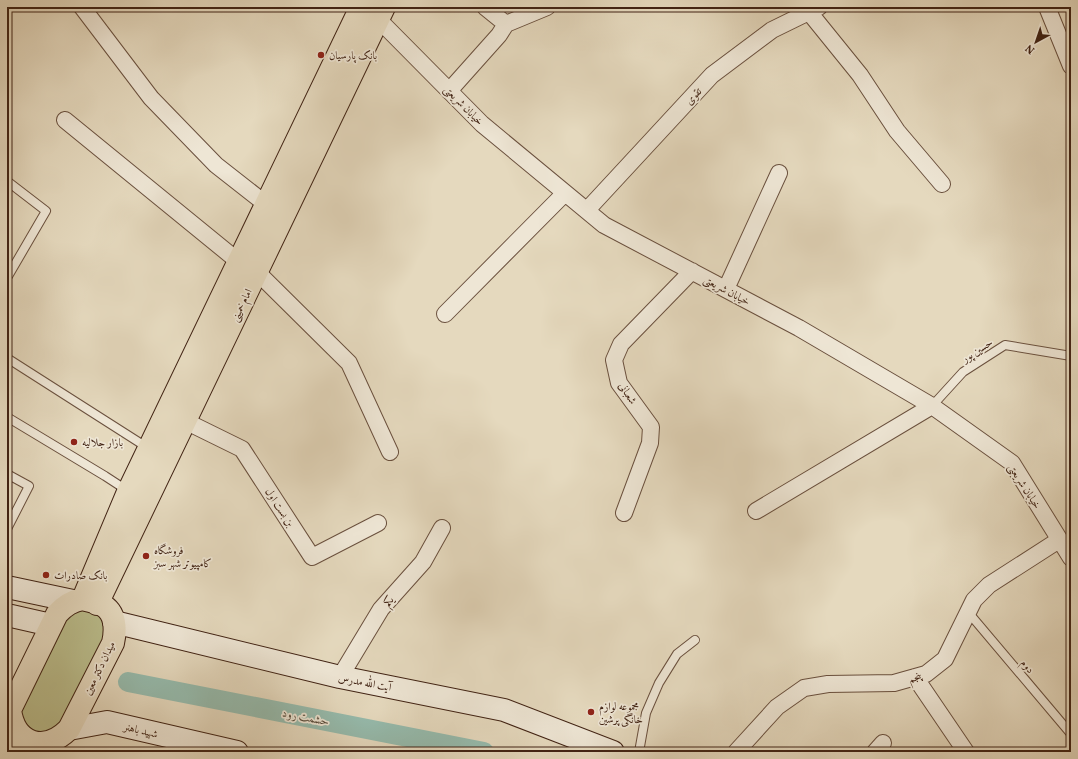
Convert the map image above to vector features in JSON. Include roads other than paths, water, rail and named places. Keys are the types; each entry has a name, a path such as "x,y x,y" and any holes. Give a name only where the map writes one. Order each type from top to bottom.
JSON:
{"main road":[{"name":"امام خمینی","path":"84,601 185,421 248,267 267,205 374,11"},
{"name":"امام خمینی","path":"84,601 128,492 149,449 248,267 374,11"},
{"path":"7,587 103,605 110,613 114,622"},
{"path":"7,750 11,716 51,625 57,614 64,606 84,601"},
{"path":"7,615 51,625"},
{"name":"آیت الله مدرس","path":"114,622 340,677 504,710 613,752"},
{"name":"میدان دکتر معین","path":"56,741 113,643 116,633 114,622"},
{"path":"11,716 23,737 42,743 56,741"},
{"name":"شهید باهنر","path":"56,741 107,722 237,752"}],"street":[{"path":"82,7 151,98 216,166 267,205"},
{"path":"484,7 506,24"},
{"path":"449,91 499,35 506,24 547,7"},
{"path":"1047,7 1071,66"},
{"path":"814,10 897,131 942,184"},
{"name":"تقوی","path":"586,210 712,74 772,30 814,10"},
{"name":"خیابان شریعتی","path":"374,11 482,124 604,225 799,328 932,406 1012,463 1071,558"},
{"path":"65,120 248,267 349,363 390,452"},
{"path":"726,289 779,173"},
{"path":"445,314 565,193"},
{"name":"شعبانی","path":"624,512 650,443 651,427 619,383 614,360 621,344 692,271"},
{"path":"756,511 932,406"},
{"name":"بن بست اول","path":"185,421 242,448 312,557 378,523"},
{"name":"یکم","path":"340,677 381,609 422,562 442,528"},
{"name":"پنجم","path":"736,752 777,707 804,688 828,684 894,683 926,674 945,659 974,600 989,585 1059,540"},
{"path":"915,677 966,752"}],"lane":[{"path":"7,181 46,211 7,278"},
{"name":"حسین پور","path":"932,406 963,372 1005,345 1071,356"},
{"path":"7,358 149,449"},
{"path":"7,417 105,476 128,492"},
{"path":"7,474 29,486 7,529"},
{"name":"دوم","path":"968,612 1071,734"},
{"path":"639,752 646,713 659,683 677,654 695,640"}],"waterway":[{"name":"حشمت رود","path":"128,682 484,752"}],"place":[{"name":"بانک پارسیان","path":"321,55"},
{"name":"بازار جلالیه","path":"74,442"},
{"name":"فروشگاه کامپیوتر شهر سبز","path":"146,556"},
{"name":"بانک صادرات","path":"46,575"},
{"name":"مجموعه لوازم خانگی پرشین","path":"591,712"}]}
